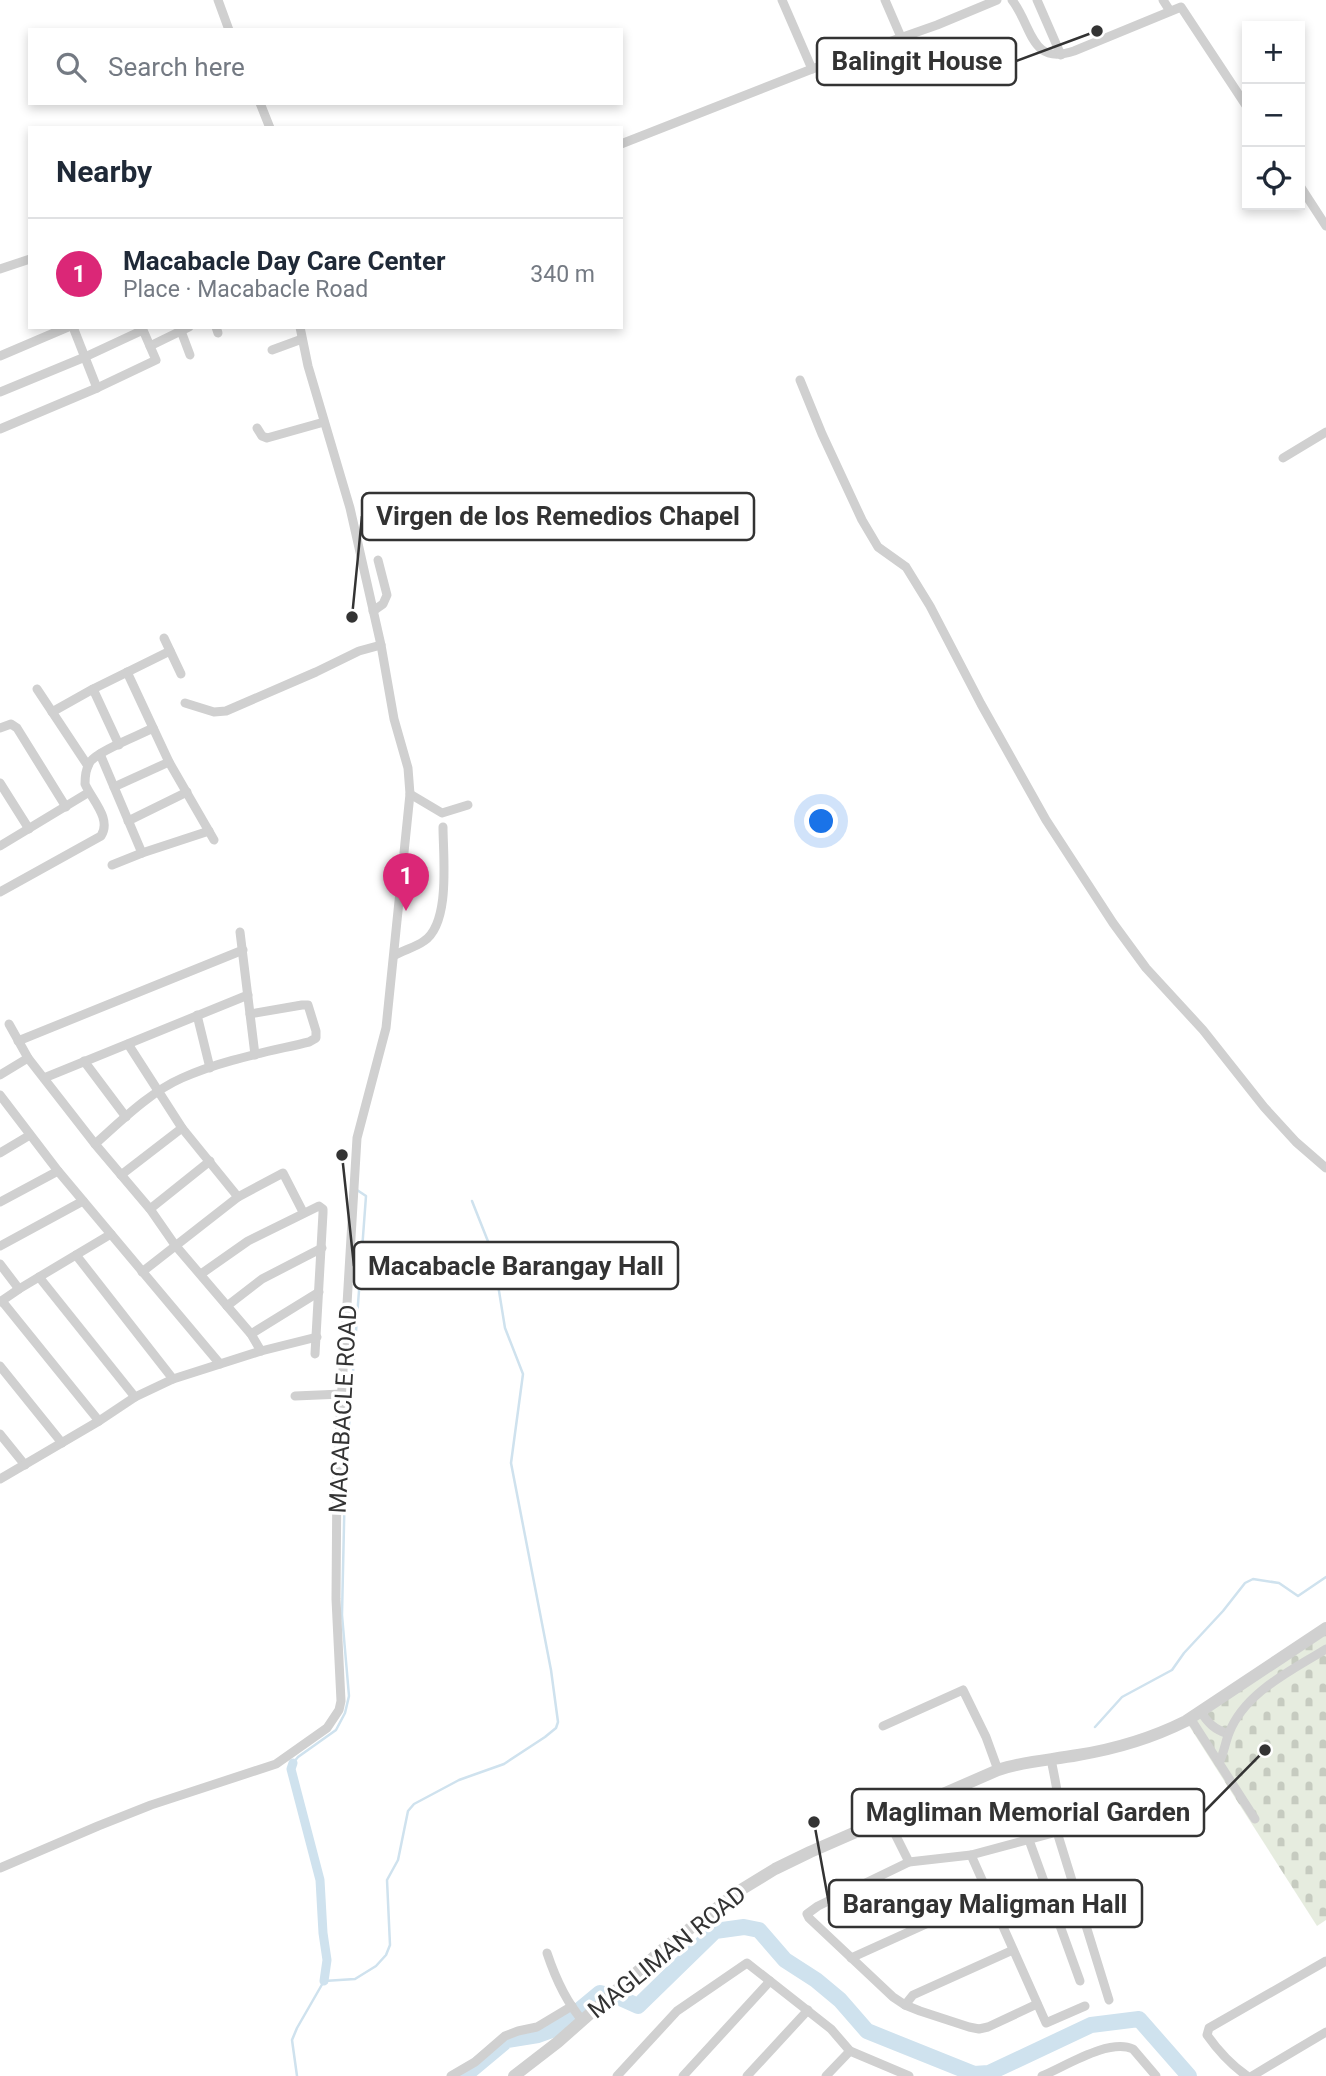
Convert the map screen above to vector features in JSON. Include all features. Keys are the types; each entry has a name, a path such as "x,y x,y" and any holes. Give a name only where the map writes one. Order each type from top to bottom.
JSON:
{"street":[{"path":"218,0 228,28"},
{"path":"782,0 812,69"},
{"path":"885,0 901,37"},
{"path":"623,143 997,0"},
{"path":"1012,0 1041,50 1050,55 1061,55 1170,11 1180,3 1242,99"},
{"path":"1037,0 1061,55"},
{"path":"1163,0 1170,11"},
{"path":"261,105 269,126"},
{"path":"1305,194 1326,226"},
{"path":"0,270 28,260"},
{"path":"0,356 65,329"},
{"path":"71,329 97,388"},
{"path":"150,346 185,329 190,355"},
{"name":"MACABACLE ROAD","path":"0,1868 119,1817 270,1767 327,1728 339,1710 342,1692 336,1598 337,1470 357,1138 386,1028 410,794 408,768 394,719 382,645 350,508 300,329"},
{"path":"0,392 85,357 130,331 143,330 156,360 0,429"},
{"path":"272,350 302,339"},
{"path":"800,380 822,435 862,520 878,547 906,566 1046,820 1113,923 1146,968 1203,1030 1264,1107 1296,1142 1326,1168"},
{"path":"257,428 262,436 267,438 324,422"},
{"path":"1283,458 1326,432"},
{"path":"373,611 383,604 387,595 378,560"},
{"path":"164,638 181,674"},
{"path":"185,702 214,712 226,711 359,651 382,645"},
{"path":"52,712 170,651"},
{"path":"112,865 142,853 211,835 169,762 127,672"},
{"path":"37,689 88,766"},
{"path":"93,689 119,744"},
{"path":"0,728 11,724 17,729 66,807"},
{"path":"0,892 101,836 105,822 85,784 88,766 100,754 153,728"},
{"path":"100,754 142,853"},
{"path":"114,787 169,762"},
{"path":"0,783 29,829"},
{"path":"128,821 187,792"},
{"path":"0,846 86,794"},
{"path":"410,794 442,813 468,805"},
{"path":"395,955 425,941 435,930 443,911 443,827"},
{"path":"240,932 255,1055"},
{"path":"18,1041 243,950"},
{"path":"44,1078 247,995"},
{"path":"95,1143 159,1091 181,1078 316,1038 309,1005 250,1014"},
{"path":"197,1015 210,1068"},
{"path":"9,1024 28,1058 150,1209 175,1245 251,1334 261,1352"},
{"path":"128,1044 182,1128 238,1197"},
{"path":"0,1075 28,1058"},
{"path":"84,1061 126,1117"},
{"path":"1,1099 220,1364"},
{"path":"121,1175 182,1128"},
{"path":"0,1153 30,1135"},
{"path":"150,1209 210,1161"},
{"path":"0,1202 58,1171"},
{"path":"142,1272 238,1197 283,1174 303,1212"},
{"path":"0,1246 83,1201"},
{"path":"201,1274 248,1241 319,1206 323,1209 322,1248 315,1354"},
{"path":"99,1421 1,1302 111,1234"},
{"path":"227,1306 262,1279 322,1248"},
{"path":"76,1255 173,1379"},
{"path":"0,1264 19,1289"},
{"path":"39,1277 135,1397"},
{"path":"251,1334 319,1292"},
{"path":"0,1479 135,1397 173,1379 317,1337"},
{"path":"0,1366 62,1443"},
{"path":"295,1396 342,1394"},
{"path":"0,1434 25,1465"},
{"name":"MAGLIMAN ROAD","path":"514,2076 558,2042 576,2013 609,1997 662,1950 739,1891 781,1866 1015,1764 1078,1755 1127,1744 1167,1730 1326,1628"},
{"path":"1219,1763 1228,1734 1239,1714 1255,1696 1326,1649"},
{"path":"883,1726 963,1690 986,1737 998,1770"},
{"path":"1195,1714 1214,1729 1228,1734"},
{"path":"1195,1714 1219,1763 1255,1819"},
{"path":"1051,1759 1060,1802 1057,1832 1109,2000"},
{"path":"887,1818 909,1862"},
{"path":"1037,2004 979,2029 944,2020 905,2005 893,1997 809,1918 808,1912 909,1862 971,1855 1057,1832"},
{"path":"1029,1840 1080,1981"},
{"path":"971,1855 1046,2023 1085,2006"},
{"path":"851,1958 988,1896"},
{"path":"905,2005 913,1995 1013,1950"},
{"path":"451,2076 475,2062 505,2036 576,2013 547,1954"},
{"path":"1247,2076 1220,2054 1207,2035 1209,2028 1326,1961"},
{"path":"617,2076 677,2011 747,1963 831,2029 850,2051 904,2075"},
{"path":"683,2076 770,1981"},
{"path":"747,2076 808,2010"},
{"path":"1252,2076 1326,2032"},
{"path":"1042,2076 1097,2050 1129,2047 1156,2076"},
{"path":"827,2076 850,2051"}],"green space":[{"path":"1326,1628 1326,1920 1317,1926 1186,1721"}],"waterway":[{"path":"293,1763 336,1730 345,1713 349,1696 342,1615 345,1480 366,1196 357,1190"},
{"path":"297,2076 292,2040 324,1981 355,1979 376,1966 386,1955 390,1945 387,1880 398,1860 408,1811 414,1804 459,1780 504,1764 545,1737 556,1728 558,1722 551,1670 511,1463 523,1374 505,1328 493,1254 472,1201"},
{"path":"1095,1727 1122,1697 1172,1670 1245,1583 1253,1579 1279,1583 1298,1596 1326,1577"},
{"path":"293,1763 291,1769 320,1880 327,1960 324,1981"},
{"path":"320,1880 321,1911"},
{"path":"464,2076 507,2040 552,2030 600,1993 638,2006 715,1931 744,1927 759,1930 785,1960 840,2000 867,2031 974,2074 989,2073 1091,2025 1139,2019 1189,2076"}],"place":[{"name":"Balingit House","path":"1097,31"},
{"name":"Virgen de los Remedios Chapel","path":"352,617"},
{"name":"Macabacle Day Care Center","path":"406,911"},
{"name":"Macabacle Barangay Hall","path":"342,1155"},
{"name":"Magliman Memorial Garden","path":"1265,1750"},
{"name":"Barangay Maligman Hall","path":"814,1822"}]}
